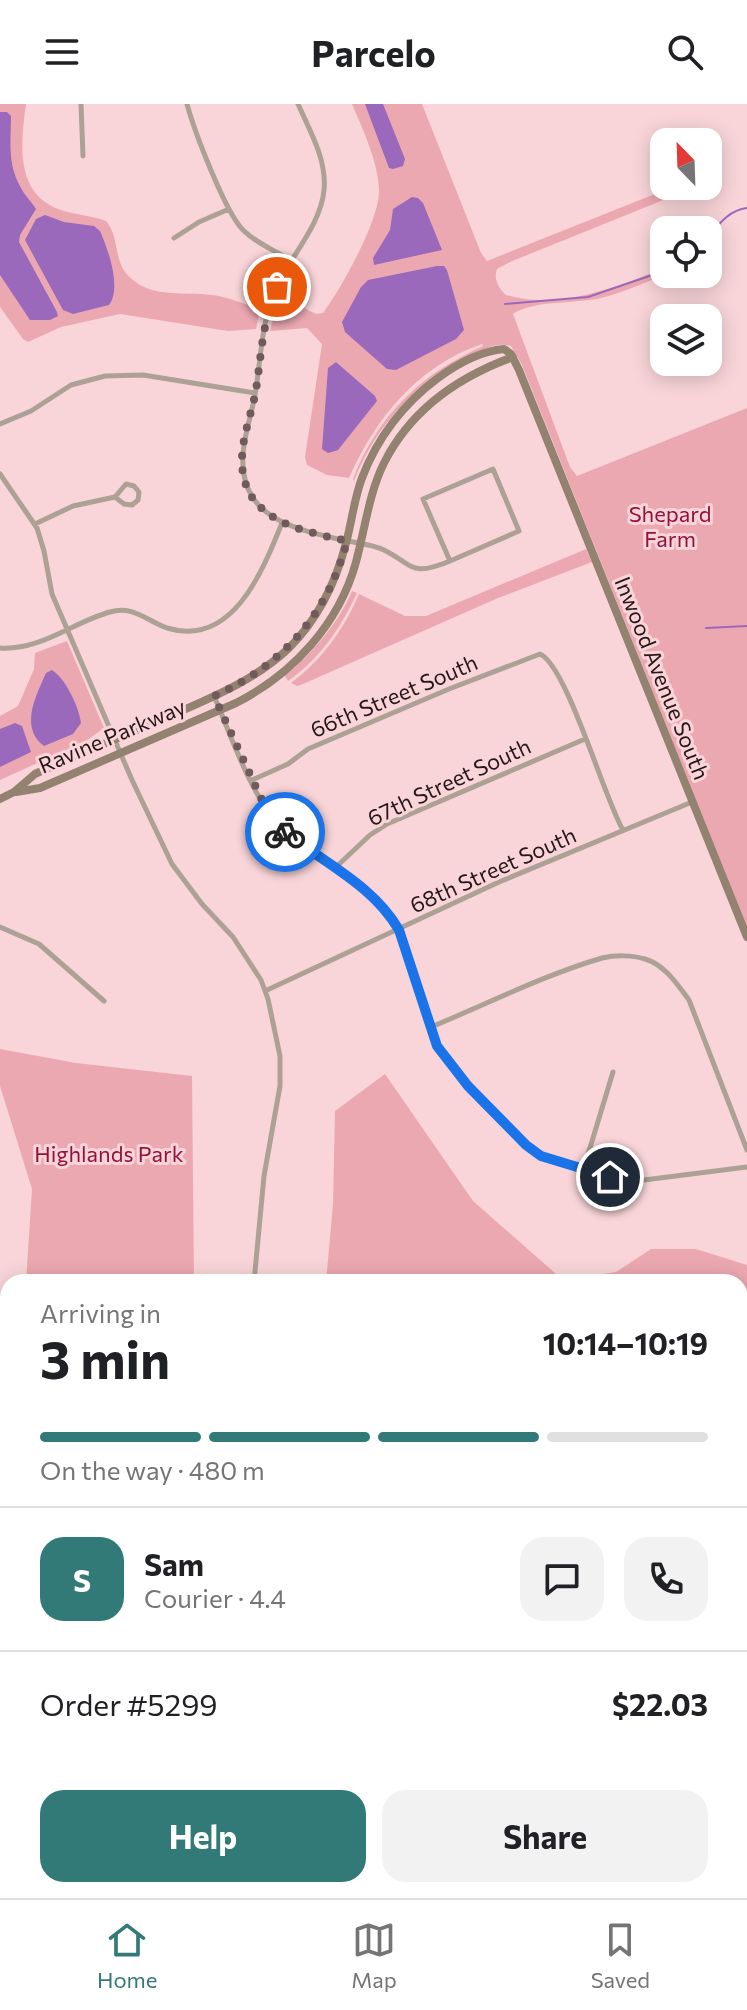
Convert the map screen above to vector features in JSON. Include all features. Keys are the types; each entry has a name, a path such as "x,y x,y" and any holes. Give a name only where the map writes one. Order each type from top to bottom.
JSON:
{"street":[{"path":"81,104 83,156"},
{"path":"187,104 229,209 247,234 291,260"},
{"path":"298,104 322,162 325,185 319,209 270,304 243,448 244,475 257,502 282,523 382,549 413,567 429,568 450,561 519,531 493,469 423,499 450,561"},
{"path":"174,238 199,222 229,209"},
{"name":"Ravine Parkway","path":"0,799 14,792 35,774 214,696 260,672 301,635 329,592 347,541 362,478 377,447 399,415 443,375 478,356 502,349 513,357"},
{"name":"Ravine Parkway","path":"14,792 40,788 220,710 270,683 305,652 341,601 351,579 380,472 407,426 428,404 461,380 513,357"},
{"name":"Inwood Avenue South","path":"513,357 747,937"},
{"path":"0,424 31,411 71,385 105,376 143,375 255,393"},
{"path":"0,474 35,524 43,547 49,586 120,753 172,864 202,904 233,937 265,991 280,1056 280,1086 264,1176 255,1274"},
{"path":"35,524 73,506 115,497 126,484 133,485 139,491 138,500 132,505 123,504 115,497"},
{"path":"0,648 26,646 119,610 139,613 175,630 210,626 231,612 253,587 282,523"},
{"name":"66th Street South","path":"252,780 288,764 308,749 540,654 550,663 563,687 585,739"},
{"path":"214,696 266,809 284,831 383,907 399,930 437,1046 446,1060 526,1145 541,1156 610,1177 644,1180 747,1167"},
{"path":"585,739 623,830"},
{"name":"67th Street South","path":"335,868 370,835 387,824 585,739"},
{"name":"68th Street South","path":"265,991 499,882 692,801"},
{"path":"0,927 39,944 104,1001"},
{"path":"431,1027 603,958 637,957 652,962 673,979 689,1000 747,1150"},
{"path":"583,1171 613,1072"}],"green space":[{"path":"0,104 26,104 22,149 27,178 34,191 58,209 106,221 113,233 119,260 134,281 154,291 218,296 260,309 256,329 228,331 120,314 61,327 28,342 23,339 0,307"},
{"name":"Shepard Farm","path":"352,104 422,104 481,253 487,261 650,196 650,200 663,200 510,262 497,269 496,276 499,287 506,295 546,300 586,295 650,273 650,281 609,296 532,306 513,314 570,467 577,476 747,408 747,927 522,365 511,346 497,345 476,353 419,389 387,422 354,481 363,456 375,435 404,399 440,369 482,344 438,366 402,396 372,434 349,478 327,475 307,465 305,457 322,344 307,328 270,331 278,295 316,314 323,313 350,270 378,201 378,177"},
{"path":"586,549 592,562 498,598 303,684 297,686 291,683 331,643 359,594 405,616 426,616"},
{"path":"352,591 357,593 334,634 318,655 288,681 285,676 323,637"},
{"path":"67,641 104,728 86,741 0,780 0,716 18,706 34,669 35,653"},
{"name":"Highlands Park","path":"0,1049 76,1063 192,1076 194,1274 27,1274 32,1189 0,1086"},
{"path":"385,1074 473,1201 556,1274 327,1274 333,1204 335,1111"},
{"path":"651,1249 696,1249 747,1265 747,1274 603,1274 616,1272"}],"shaded area":[{"path":"365,104 383,104 405,159 403,166 389,168"},
{"path":"0,112 11,116 14,170 23,191 36,209 19,242 57,312 58,316 50,320 30,320 0,275"},
{"path":"412,197 423,203 442,250 374,265 373,258 390,230 393,209"},
{"path":"45,215 64,222 94,226 100,231 114,279 113,298 109,305 73,314 63,310 25,240 36,219"},
{"path":"444,266 447,270 464,330 456,339 396,370 387,369 345,332 342,322 368,280"},
{"path":"336,362 377,401 338,450 328,453 322,449 328,368"},
{"path":"52,670 71,694 81,723 73,734 44,746 32,730 32,711 46,673"},
{"path":"15,723 22,726 31,752 0,767 0,729"}],"waterway":[{"path":"722,221 747,208"},
{"path":"505,304 588,297 650,276"},
{"path":"706,628 747,626"}],"way so far":[{"path":"277,287 269,307 243,448 244,477 257,502 280,522 347,541 329,592 301,635 260,672 214,696 266,809 285,832"}],"route":[{"path":"285,832 343,872 391,917 399,930 437,1046 500,1120 541,1156 610,1177"}]}
